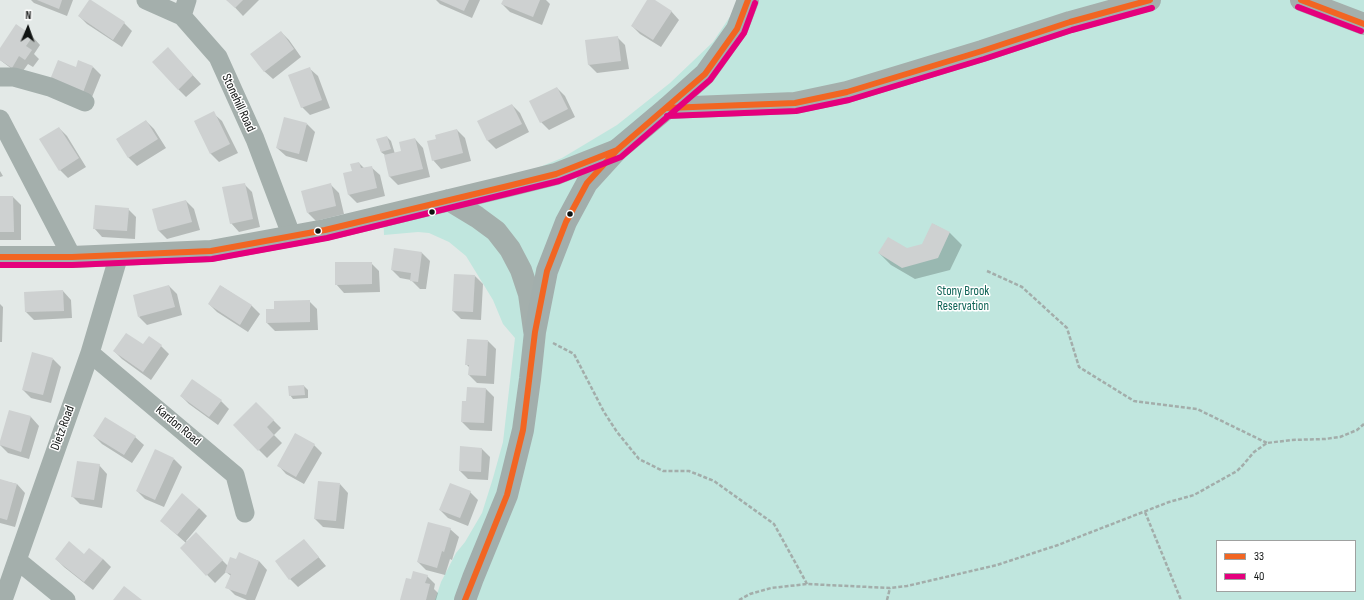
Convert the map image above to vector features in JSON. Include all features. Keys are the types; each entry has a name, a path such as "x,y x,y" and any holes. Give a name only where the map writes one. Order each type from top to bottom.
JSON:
{"main road":[{"path":"466,600 473,578 506,495 523,430 535,332 547,271 563,231 587,184 617,150 705,74 737,29 748,0"}],"street":[{"name":"Stonehill Road","path":"146,0 185,8 218,57 255,139 292,237"},
{"path":"667,108 795,103 847,92 982,52 1070,22 1150,0"},
{"path":"1301,0 1361,23"},
{"path":"1346,0 1361,23"},
{"path":"0,77 14,77 50,87 85,102"},
{"path":"0,119 72,257"},
{"path":"0,257 72,257 211,251 292,237 556,174 617,150"},
{"path":"449,200 477,217 496,231 510,249 521,270 529,294 535,332"},
{"name":"Dietz Road","path":"2,600 90,353 119,255"},
{"name":"Kardon Road","path":"90,353 234,475 245,513"},
{"path":"17,560 66,600"}],"path":[{"path":"987,272 1022,286 1067,328 1079,367 1134,401 1197,409 1268,443"},
{"path":"535,332 574,354 604,412 617,432 639,459 663,471 689,471 714,481 774,524 807,584"},
{"path":"739,600 750,594 771,588 807,584 890,588 907,586 997,565 1058,545 1169,502 1194,495 1240,468 1254,452 1268,443 1340,437 1357,430 1364,424"},
{"path":"1145,512 1181,600"},
{"path":"887,600 890,588"}],"green space":[{"name":"Stony Brook Reservation","path":"741,0 1364,0 1364,600 435,600 441,582 456,553 465,542 482,513 493,478 503,442 515,338 503,324 493,300 466,256 449,242 429,233 418,232 384,235 383,208 507,180 562,158 617,125 670,83 713,42"}],"building":[{"path":"37,0 62,0 59,9"},
{"path":"89,0 125,22 113,40 78,16"},
{"path":"226,0 243,0 235,8"},
{"path":"439,0 469,0 464,11"},
{"path":"503,0 540,0 533,17 501,4"},
{"path":"647,0 655,0 672,11 653,40 631,26"},
{"path":"16,24 33,36 26,46 32,50 25,60 19,56 12,68 0,60 0,48"},
{"path":"281,31 294,49 264,72 250,54"},
{"path":"618,36 621,61 588,65 585,40"},
{"path":"168,47 193,75 178,90 152,62"},
{"path":"58,60 76,67 78,60 93,66 82,95 49,82"},
{"path":"310,67 322,100 301,108 288,75"},
{"path":"557,87 568,109 540,123 529,101"},
{"path":"512,104 522,124 487,141 477,121"},
{"path":"214,111 230,144 210,154 194,121"},
{"path":"284,117 307,123 299,154 276,148"},
{"path":"146,120 158,139 128,158 116,139"},
{"path":"59,127 79,158 59,171 39,139"},
{"path":"457,129 463,153 432,161 427,141 436,139 435,135"},
{"path":"387,136 391,149 381,152 376,139"},
{"path":"415,138 423,169 389,177 384,155 401,151 399,142"},
{"path":"359,162 361,168 372,166 377,188 348,195 343,173 352,171 350,164"},
{"path":"245,183 253,219 230,224 222,187"},
{"path":"331,183 336,206 307,213 301,191"},
{"path":"0,196 13,196 14,232 0,232"},
{"path":"186,200 192,222 158,231 152,209"},
{"path":"95,205 129,208 127,231 93,229"},
{"path":"932,223 950,232 938,258 902,268 878,253 888,237 907,248 922,244"},
{"path":"394,248 422,252 418,282 410,281 411,273 391,270"},
{"path":"335,262 372,262 372,284 335,285"},
{"path":"454,274 475,275 473,312 452,311"},
{"path":"169,285 175,307 138,317 133,295"},
{"path":"220,285 252,305 240,325 208,304"},
{"path":"63,290 64,311 25,312 24,292"},
{"path":"310,300 310,322 266,323 266,309 274,309 274,301"},
{"path":"126,333 143,344 149,336 162,345 143,372 113,351"},
{"path":"467,339 488,340 486,376 468,375 469,365 465,365"},
{"path":"32,352 53,358 43,395 22,390"},
{"path":"192,379 222,400 209,417 180,396"},
{"path":"304,385 305,395 289,396 288,386"},
{"path":"467,387 486,388 484,423 461,422 462,401 466,401"},
{"path":"256,402 274,420 267,427 274,435 258,451 233,425"},
{"path":"9,410 31,416 21,452 0,445"},
{"path":"105,417 136,436 124,455 93,436"},
{"path":"295,433 315,444 296,477 277,466"},
{"path":"460,446 482,448 481,472 459,471"},
{"path":"155,449 174,458 155,500 136,491"},
{"path":"77,461 100,464 94,500 71,497"},
{"path":"0,479 17,484 7,520 0,518"},
{"path":"318,481 340,483 336,521 314,519"},
{"path":"450,483 471,491 460,518 439,510"},
{"path":"182,493 199,508 177,535 160,521"},
{"path":"428,522 451,528 444,552 442,551 437,568 417,562"},
{"path":"196,532 223,560 206,576 180,548"},
{"path":"304,539 319,557 289,580 275,561"},
{"path":"69,541 84,554 89,548 103,559 84,582 55,559"},
{"path":"239,552 259,561 246,595 225,588 231,574 225,572 230,557 236,559"},
{"path":"413,571 428,575 425,583 430,584 426,600 400,600 406,578 411,579"},
{"path":"124,586 142,600 113,600"}],"transit line":[{"name":"33","path":"465,600 507,495 523,430 535,332 547,271 566,222 587,183 617,150 705,74 737,29 748,0"},
{"name":"33","path":"667,108 795,103 847,92 982,51 1070,22 1150,0"},
{"name":"33","path":"1301,0 1364,24"},
{"name":"40","path":"0,265 72,265 212,259 327,238 559,181 621,157 710,80 744,33 755,3"},
{"name":"40","path":"1298,7 1361,31"},
{"name":"40","path":"667,116 796,111 849,100 984,59 1072,30 1152,8"},
{"name":"33","path":"0,257 72,257 211,251 325,230 508,186 556,174 617,150"}]}
